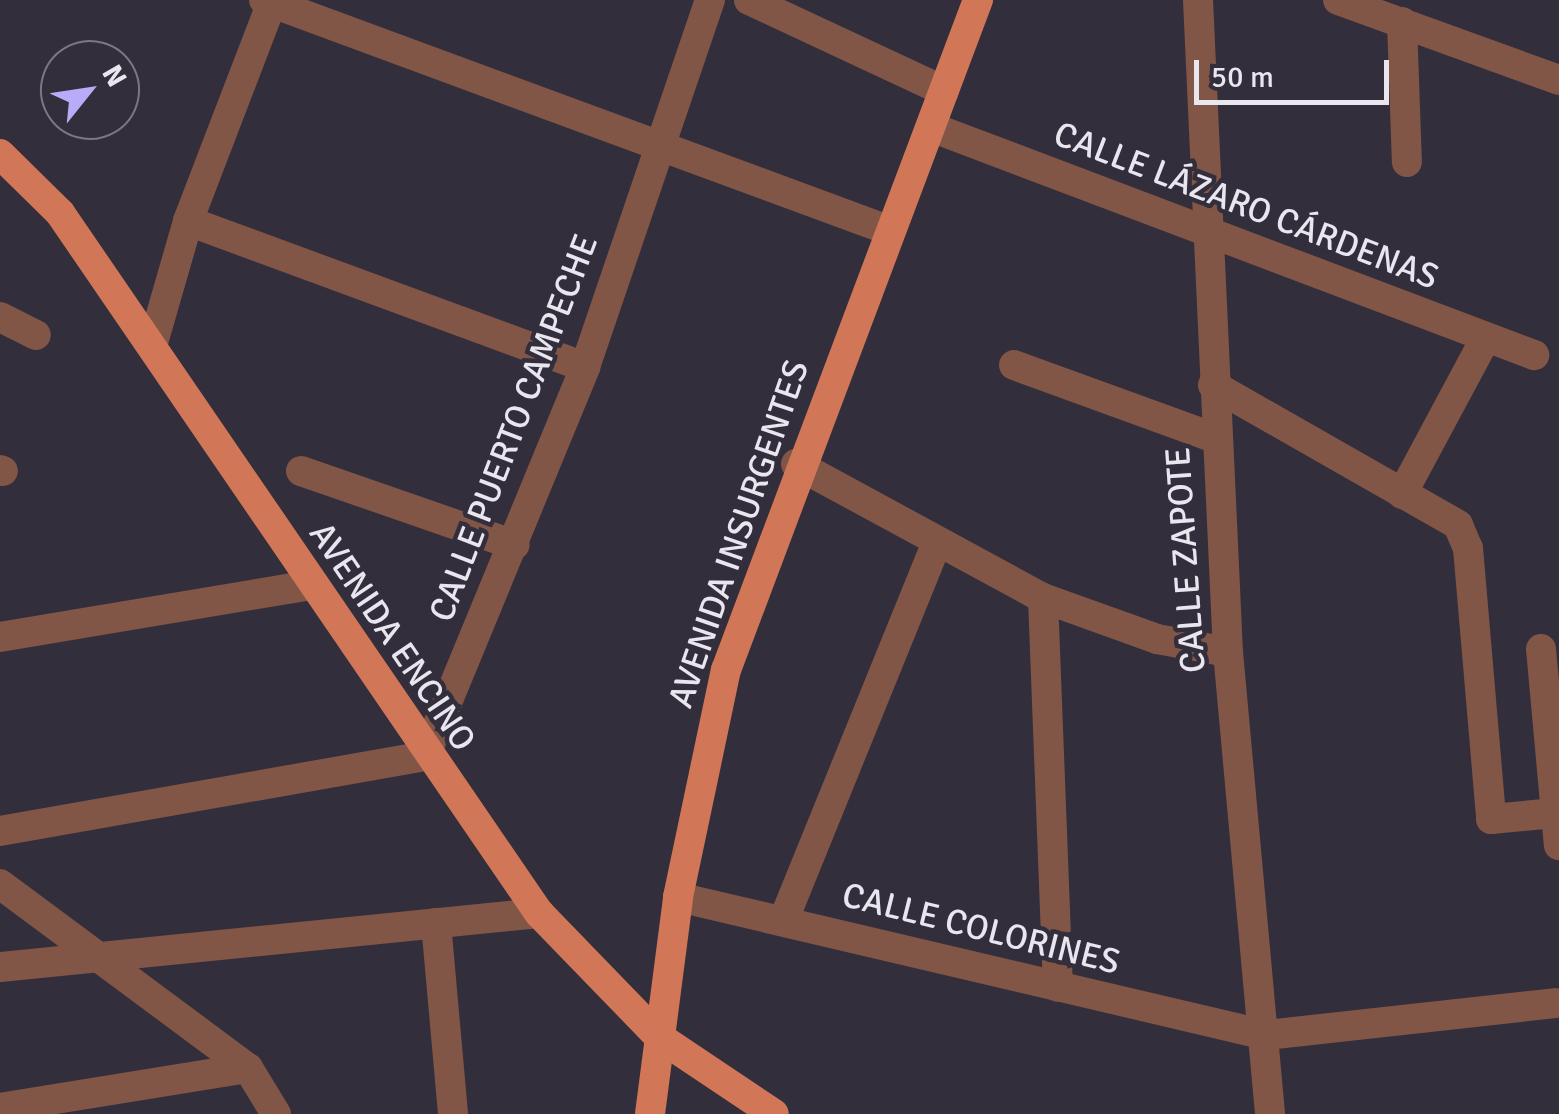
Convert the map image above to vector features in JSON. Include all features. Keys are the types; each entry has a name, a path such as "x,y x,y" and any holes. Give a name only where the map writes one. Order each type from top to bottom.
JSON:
{"main road":[{"name":"AVENIDA INSURGENTES","path":"650,1114 678,898 726,670 796,464 978,0"},
{"name":"AVENIDA ENCINO","path":"0,154 60,213 425,756 539,913 658,1037 774,1114"}],"street":[{"name":"CALLE PUERTO CAMPECHE","path":"425,756 585,367 710,0"},
{"path":"749,0 944,91"},
{"name":"CALLE ZAPOTE","path":"1198,0 1203,224 1228,652 1266,1035 1270,1114"},
{"path":"1338,0 1559,80"},
{"path":"152,346 188,221 270,1 888,230"},
{"path":"1402,22 1406,162"},
{"name":"CALLE LÁZARO CÁRDENAS","path":"931,127 1203,224 1485,339 1534,355"},
{"path":"188,221 585,367"},
{"path":"0,317 36,335"},
{"path":"1402,494 1485,339"},
{"path":"1014,365 1215,438"},
{"path":"1213,385 1458,525 1468,548 1491,819 1556,813"},
{"path":"796,464 936,544 1043,598 1157,640 1228,652"},
{"path":"301,471 515,545"},
{"path":"784,919 936,544"},
{"path":"0,637 312,586"},
{"path":"1043,598 1058,986"},
{"path":"1541,649 1559,845"},
{"path":"0,832 425,756"},
{"path":"0,884 248,1068 276,1114"},
{"name":"CALLE COLORINES","path":"678,898 784,919 1266,1035 1555,1004"},
{"path":"0,967 539,913"},
{"path":"436,923 453,1114"},
{"path":"0,1108 248,1068"}]}
